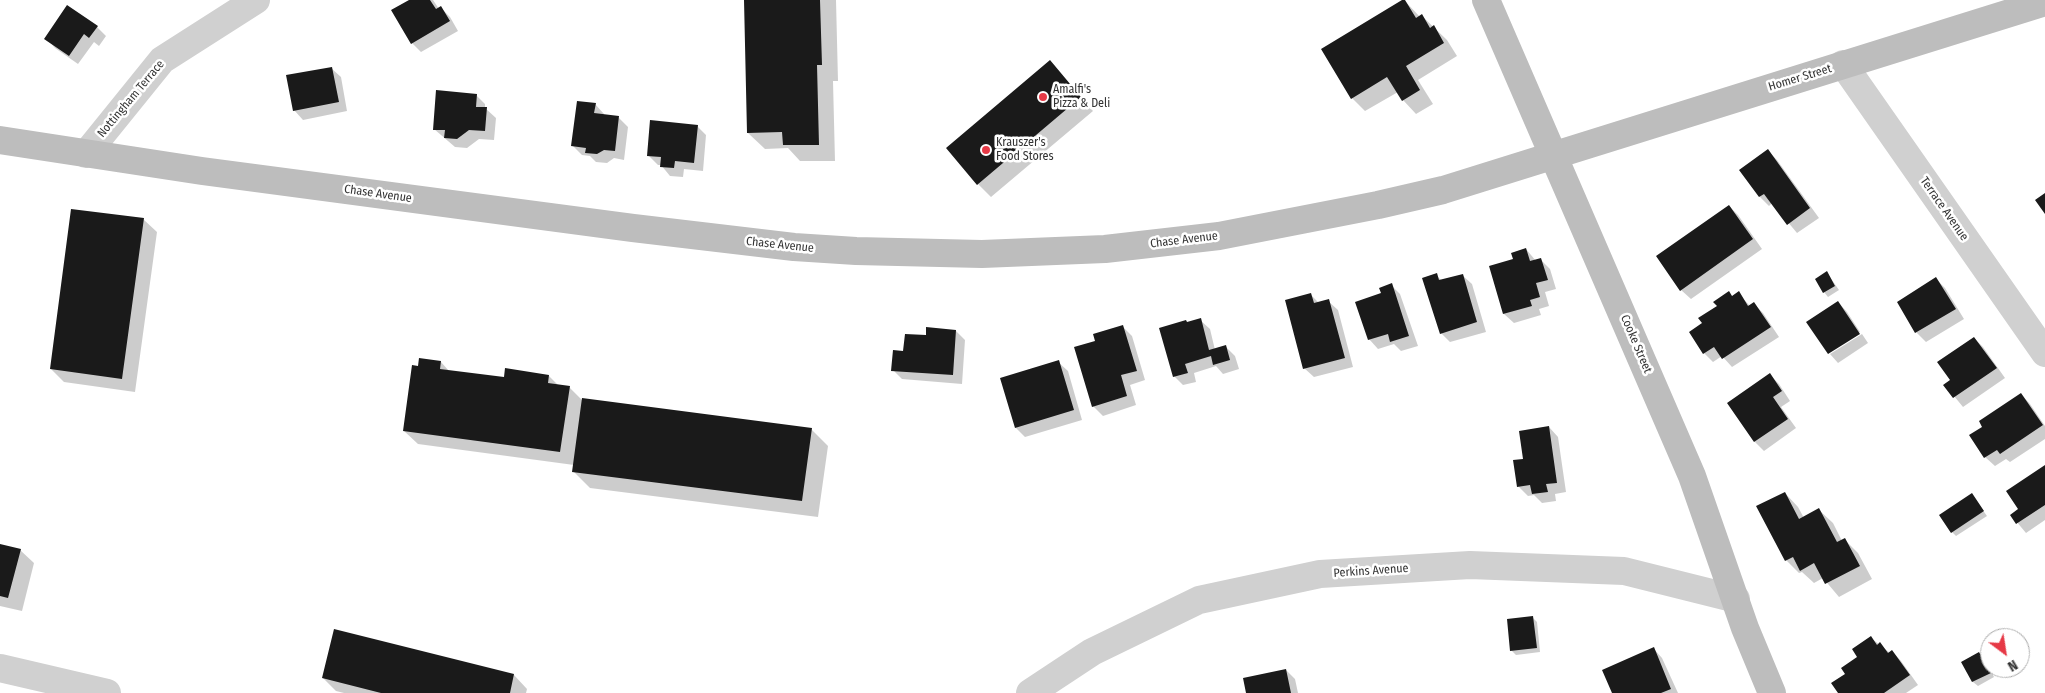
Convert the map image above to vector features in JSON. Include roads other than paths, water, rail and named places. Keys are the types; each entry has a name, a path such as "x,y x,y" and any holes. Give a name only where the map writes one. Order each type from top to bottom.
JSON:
{"main road":[{"name":"Cooke Street","path":"1486,0 1555,155 1692,476 1736,600 1772,693"},
{"name":"Homer Street","path":"1555,155 2045,2"},
{"name":"Chase Avenue","path":"0,140 86,154 714,239 856,251 982,254 1105,249 1219,236 1378,205 1443,190 1555,155"}],"street":[{"name":"Nottingham Terrace","path":"86,154 162,60 245,7"},
{"name":"Terrace Avenue","path":"1843,64 2045,353"},
{"name":"Perkins Avenue","path":"1030,693 1092,652 1199,600 1320,574 1470,564 1624,571 1736,600"},
{"path":"0,668 107,693"}],"place":[{"name":"Amalfi's Pizza & Deli","path":"1043,97"},
{"name":"Krauszer's Food Stores","path":"986,150"}]}
